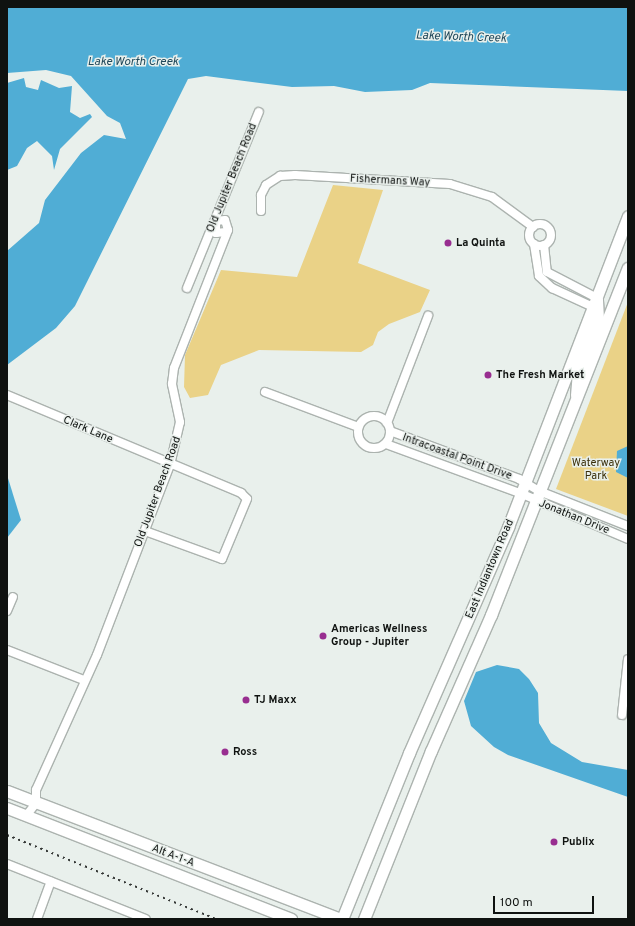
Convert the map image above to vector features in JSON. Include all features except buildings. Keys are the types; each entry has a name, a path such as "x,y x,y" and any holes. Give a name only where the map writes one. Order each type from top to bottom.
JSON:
{"main road":[{"name":"East Indiantown Road","path":"341,919 413,744 484,586 628,216"},
{"name":"East Indiantown Road","path":"364,919 431,751 491,615 628,268"},
{"path":"576,400 578,370 598,319 595,302"},
{"path":"413,744 431,751"},
{"name":"Alt A-1-A","path":"7,791 341,919"},
{"name":"Alt A-1-A","path":"7,808 291,919"},
{"path":"116,851 132,850 174,866 199,865"}],"street":[{"name":"Old Jupiter Beach Road","path":"187,288 259,112"},
{"name":"Fishermans Way","path":"261,211 261,195 266,185 280,176 295,175 450,184 492,197 533,226 539,224 549,229 551,236 544,245 547,272 595,302"},
{"path":"218,219 225,220 226,232 218,234 213,224 218,219"},
{"path":"533,226 529,235 534,244 539,276 552,288 595,302"},
{"name":"Old Jupiter Beach Road","path":"26,816 36,803 36,790 84,680 145,531 170,465 180,422 172,384 174,368 226,232"},
{"path":"534,244 544,245"},
{"path":"389,427 374,416 362,420 358,427 358,439 366,447 376,449 386,444 389,427 428,316"},
{"path":"265,392 358,427"},
{"name":"Clark Lane","path":"7,395 244,496 247,500 224,557 216,558 145,531"},
{"name":"Intracoastal Point Drive","path":"389,427 524,482 539,491"},
{"name":"Intracoastal Point Drive","path":"386,444 520,493"},
{"name":"Jonathan Drive","path":"539,491 628,526"},
{"name":"Jonathan Drive","path":"520,493 535,502 628,539"},
{"path":"7,611 13,597"},
{"path":"7,650 84,680"},
{"path":"622,715 628,659"},
{"path":"7,864 136,917 146,919"},
{"path":"37,919 51,881"}],"green space":[{"path":"333,185 383,190 358,263 430,290 420,312 389,324 378,332 373,345 361,352 259,350 221,365 208,395 190,398 184,387 185,355 221,270 297,277"},
{"name":"Waterway Park","path":"628,302 628,516 556,489"}],"water":[{"name":"Lake Worth Creek","path":"7,7 628,7 628,91 430,83 412,90 365,92 334,86 292,87 206,76 188,79 75,306 56,328 7,365 7,251 39,223 45,200 81,153 104,135 126,139 120,123 107,116 71,76 46,70 7,73"},
{"path":"24,78 26,87 38,90 41,80 59,88 72,86 70,112 80,118 90,114 92,117 60,149 54,170 52,156 37,141 27,148 17,166 7,170 7,83"},
{"path":"628,446 628,478 616,472 617,451"},
{"path":"7,475 21,520 7,538"},
{"path":"497,665 519,669 529,679 538,693 539,723 551,743 582,762 628,770 628,797 508,755 494,747 471,726 464,701 476,672"}],"railway":[{"path":"7,835 216,919"}],"place":[{"name":"La Quinta","path":"448,243"},
{"name":"The Fresh Market","path":"488,375"},
{"name":"Americas Wellness Group - Jupiter","path":"323,636"},
{"name":"TJ Maxx","path":"246,700"},
{"name":"Ross","path":"225,752"},
{"name":"Publix","path":"554,842"}]}
